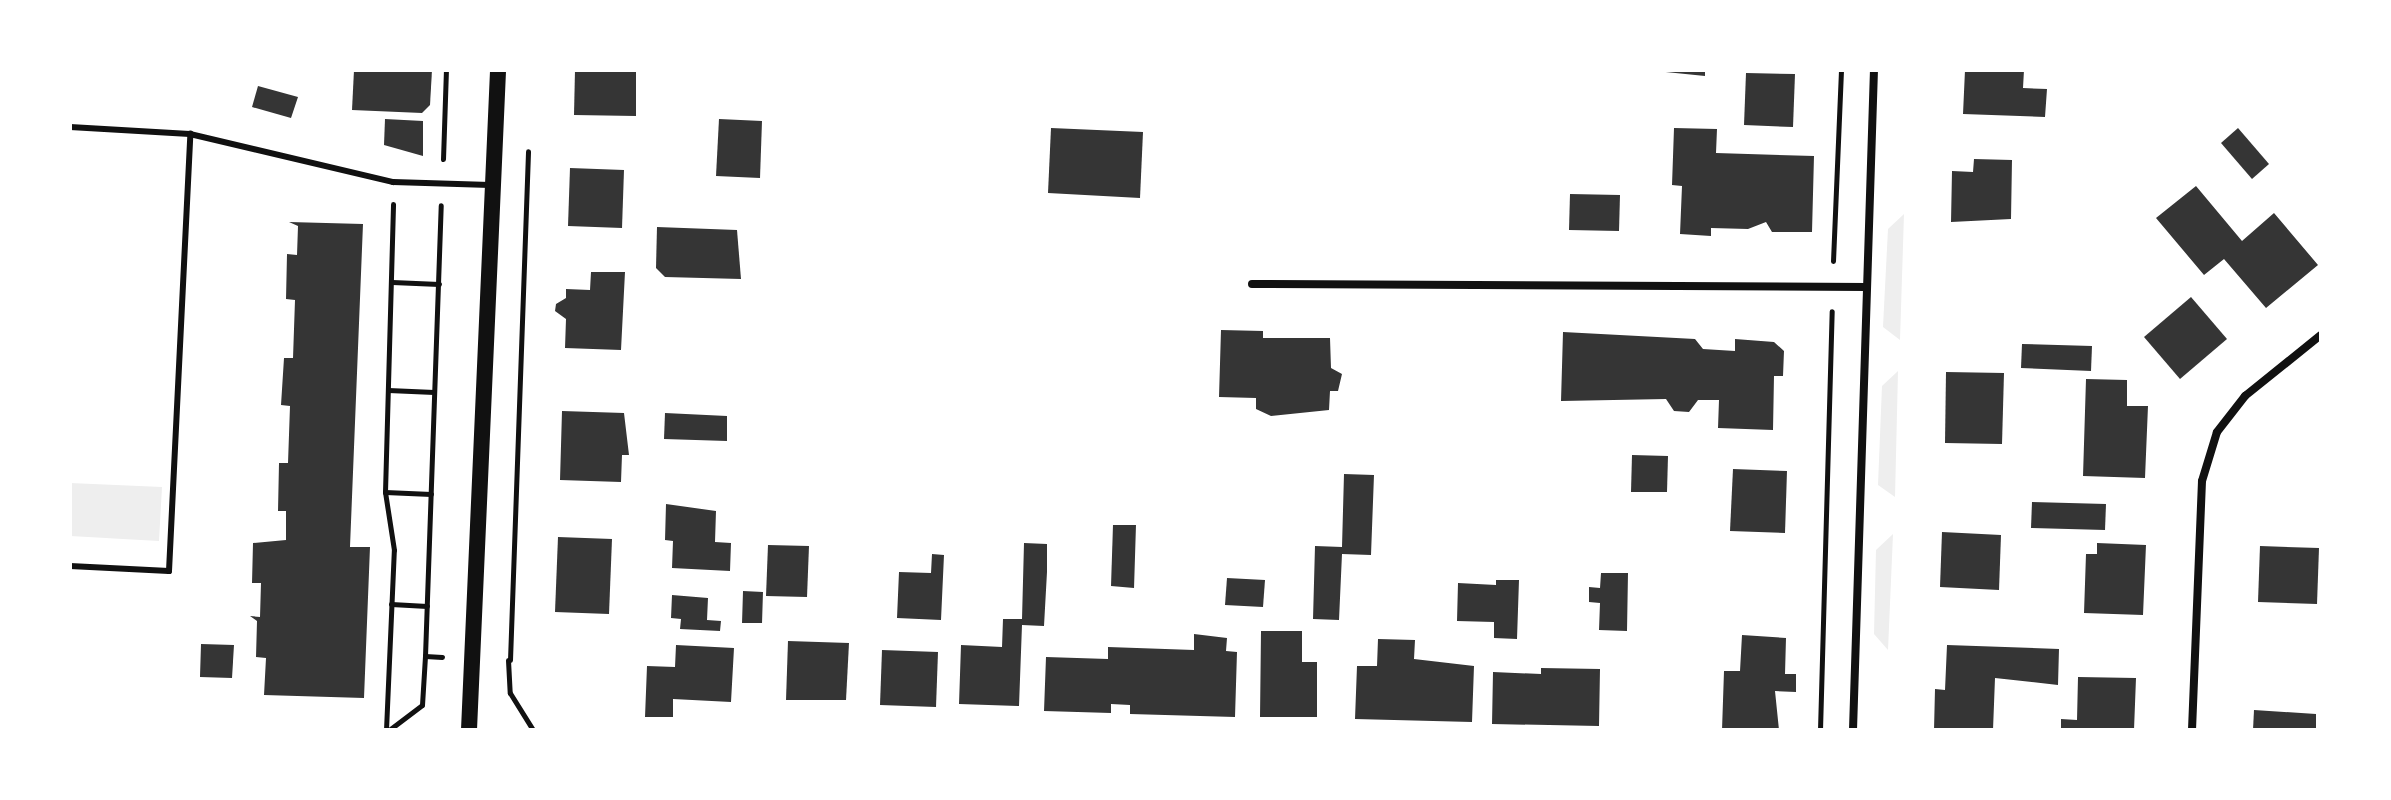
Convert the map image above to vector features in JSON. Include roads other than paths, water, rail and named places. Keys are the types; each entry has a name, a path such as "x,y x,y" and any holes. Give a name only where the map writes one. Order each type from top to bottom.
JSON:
{"main road":[{"path":"469,730 498,70"}],"street":[{"path":"1853,730 1874,70"},
{"path":"1252,284 1867,287"},
{"path":"2192,730 2202,481 2217,432 2245,396 2321,335"}],"lane":[{"path":"70,127 190,134 393,182 494,185"},
{"path":"70,566 169,571 190,134"}]}
